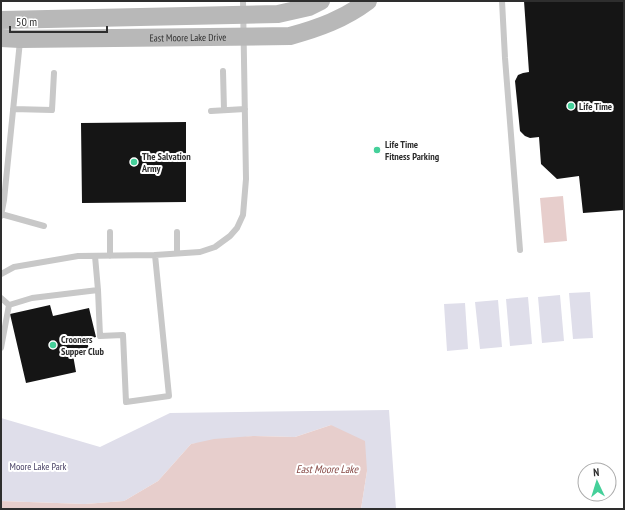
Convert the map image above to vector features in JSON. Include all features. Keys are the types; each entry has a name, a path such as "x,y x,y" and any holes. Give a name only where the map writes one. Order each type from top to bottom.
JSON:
{"street":[{"path":"1,20 244,8 278,14 309,7 321,1"},
{"name":"East Moore Lake Drive","path":"1,38 290,36 339,20 368,1"}],"lane":[{"path":"502,1 520,250"},
{"path":"1,274 14,267 78,256 155,255 200,252 215,247 230,236 237,228 243,215 246,179 244,8"},
{"path":"20,39 4,200 1,215 44,226"},
{"path":"223,71 224,110"},
{"path":"13,109 52,110 54,73"},
{"path":"212,111 245,109"},
{"path":"110,232 110,256"},
{"path":"177,232 177,253"},
{"path":"95,256 100,336 123,335 126,402 169,396 155,255"},
{"path":"9,305 32,298 98,290"},
{"path":"1,298 9,305"},
{"path":"1,348 9,305"}],"green space":[{"path":"590,292 593,338 573,339 569,293"},
{"path":"560,295 564,341 542,343 538,297"},
{"path":"528,297 532,344 510,346 506,299"},
{"path":"498,300 502,347 480,349 475,302"},
{"path":"465,303 468,349 447,351 444,304"},
{"name":"Moore Lake Park","path":"389,410 396,509 361,509 367,471 331,425 295,437 253,436 191,444 158,481 124,501 85,504 1,501 1,418 100,447 170,413"}],"water":[{"path":"563,196 567,241 544,243 540,198"},
{"name":"East Moore Lake","path":"331,425 365,441 367,471 361,509 1,509 1,501 85,504 124,501 158,481 191,444 214,439 253,436 295,437"}],"building":[{"name":"Life Time","path":"524,1 624,1 624,210 583,213 579,176 557,179 541,164 539,137 530,138 525,136 520,131 515,81 518,75 529,72"},
{"name":"The Salvation Army","path":"186,122 186,202 82,203 81,123"},
{"name":"Crooners Supper Club","path":"50,305 53,316 89,308 96,337 87,339 89,351 73,355 76,372 26,383 10,314"}],"place":[{"name":"Life Time","path":"571,106"},
{"name":"Life Time Fitness Parking","path":"377,150"},
{"name":"The Salvation Army","path":"134,162"},
{"name":"Crooners Supper Club","path":"53,345"}]}
